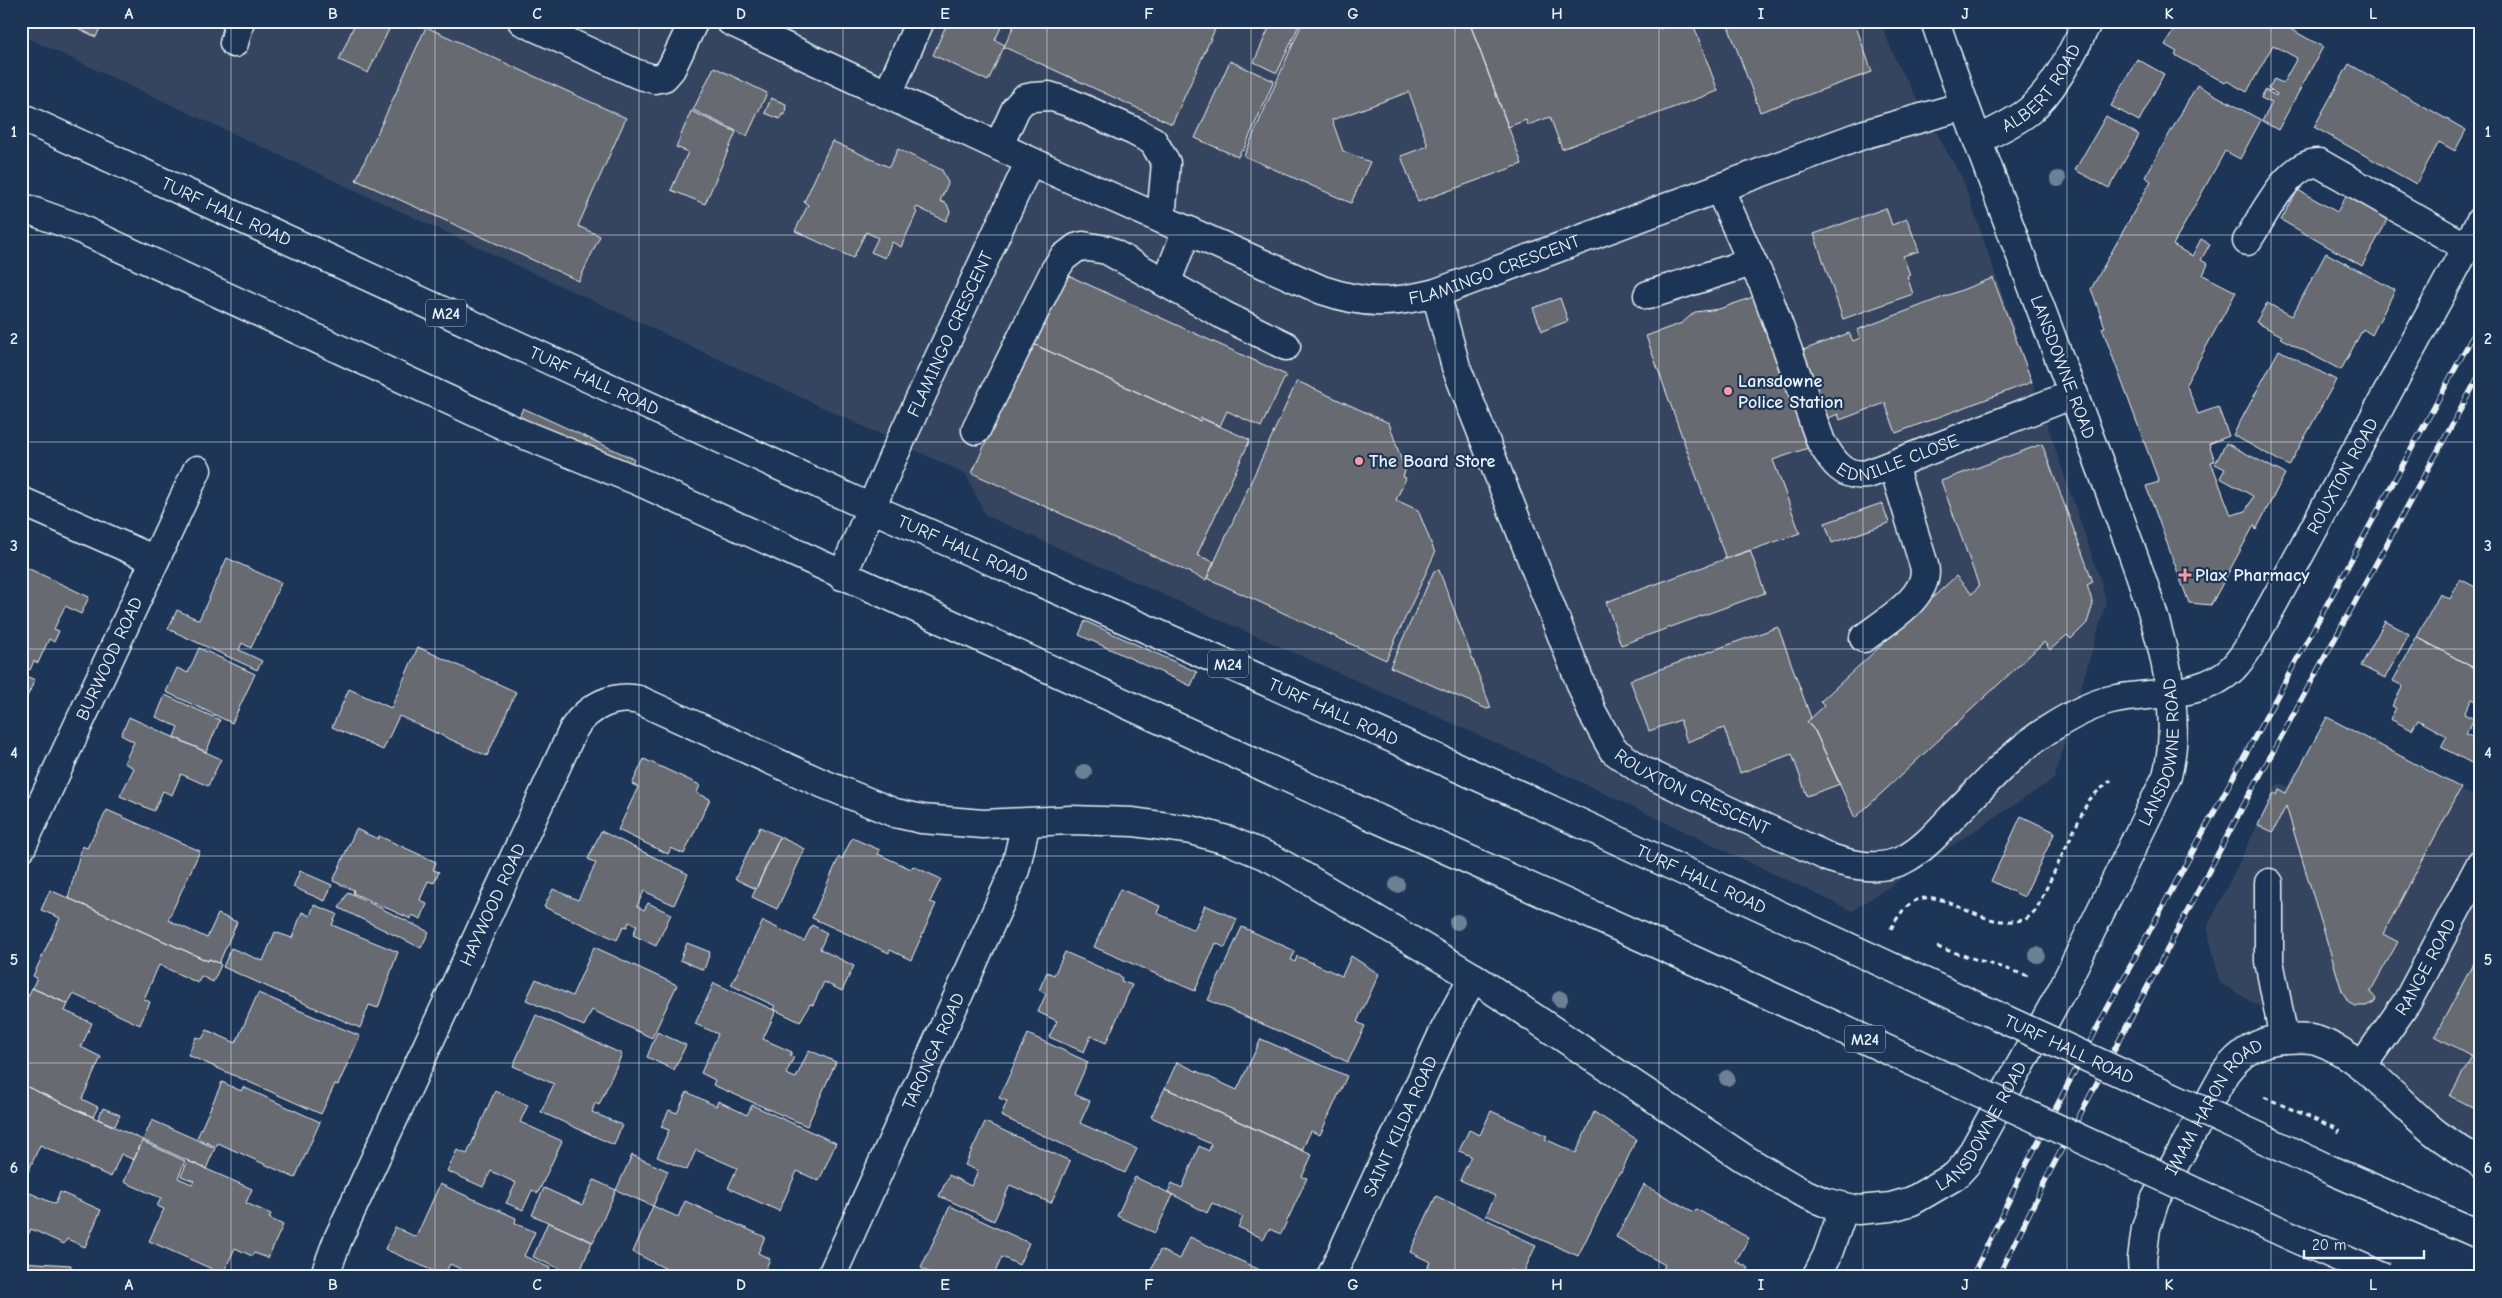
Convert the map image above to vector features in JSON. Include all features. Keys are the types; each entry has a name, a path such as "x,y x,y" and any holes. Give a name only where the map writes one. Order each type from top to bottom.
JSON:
{"street":[{"path":"522,21 637,74 654,79 664,77 671,69 694,21"},
{"name":"FLAMINGO CRESCENT","path":"730,21 1030,160 1322,290 1348,298 1377,302 1398,301 1436,293 1865,134 1964,106"},
{"path":"888,94 920,21"},
{"name":"LANSDOWNE ROAD","path":"1844,1208 1871,1210 1912,1201 1956,1176 1977,1147 2063,988 2167,776 2173,753 2170,693 2155,615 2074,394 1964,106 1934,21"},
{"name":"ALBERT ROAD","path":"1978,140 2019,118 2041,100 2053,84 2088,21"},
{"path":"999,145 1016,108 1024,99 1033,97 1049,96 1068,102 1134,131 1153,141 1166,163 1161,218"},
{"name":"TURF HALL ROAD","path":"21,117 871,508 1266,681 1528,799 2332,1171 2481,1234"},
{"name":"FLAMINGO CRESCENT","path":"842,576 871,508 1030,160"},
{"path":"2247,241 2292,173 2311,162 2319,163 2466,247"},
{"name":"EDNILLE CLOSE","path":"1719,188 1764,285 1822,442 1832,460 1842,470 1856,475 1868,474 2074,394"},
{"name":"M24","path":"21,207 76,227 520,433 638,481 842,576 1725,975 2293,1237 2384,1277"},
{"name":"ROUXTON ROAD","path":"2170,693 2212,681 2233,668 2241,657 2481,220"},
{"path":"1166,283 1187,230"},
{"path":"976,430 1055,270 1069,252 1083,246 1107,250 1225,316 1286,346"},
{"path":"1648,295 1752,262"},
{"name":"ROUXTON CRESCENT","path":"1436,293 1456,367 1592,712 1613,750 1641,770 1830,858 1850,865 1880,867 1909,857 1930,840 2006,763 2050,728 2094,705 2110,700 2150,693 2170,693"},
{"path":"1864,638 1914,598 1925,575 1924,566 1893,465"},
{"name":"BURWOOD ROAD","path":"21,848 197,470"},
{"path":"21,501 155,560"},
{"name":"HAYWOOD ROAD","path":"324,1277 346,1221 567,742 581,717 602,704 616,699 633,698 844,794 895,813 922,818 983,824 1026,823"},
{"path":"1026,823 1071,820 1133,822 1191,830 1230,841 1271,858 1306,878 1473,977 1745,1159 1811,1198 1844,1208 1827,1256 1816,1277"},
{"name":"TARONGA ROAD","path":"831,1277 1015,870 1026,823"},
{"name":"RANGE ROAD","path":"2362,1066 2407,1002 2481,863"},
{"path":"2269,883 2269,961 2284,1039"},
{"name":"SAINT KILDA ROAD","path":"1331,1277 1443,1033 1473,977"},
{"name":"IMAM HARON ROAD","path":"2143,1277 2142,1259 2146,1228 2155,1200 2235,1059 2261,1044 2284,1039 2315,1040 2340,1051 2362,1066 2434,1132 2481,1163"}],"path":[{"path":"1890,932 1899,915 1907,906 1922,900 1943,899 1994,920 2025,920 2036,910 2089,799 2111,780"},
{"path":"1933,946 2037,978"}],"shaded area":[{"path":"21,21 1880,21 1896,61 1963,180 2102,585 2106,603 2054,779 1852,911 1530,758 985,515 966,474 21,35"},
{"path":"2327,722 2481,800 2481,1163 2315,1040 2220,983 2207,928 2278,783 2288,786"}],"building":[{"path":"63,21 103,21 96,37"},
{"path":"356,21 393,21 368,73 339,60"},
{"path":"948,21 1004,21 995,40 1005,45 988,81 933,55"},
{"path":"1016,21 1210,21 1217,25 1172,124 1004,47"},
{"path":"1272,21 1301,21 1277,73 1254,62"},
{"path":"1303,21 1469,21 1522,164 1418,202 1401,156 1428,146 1409,92 1332,120 1343,151 1370,162 1351,203 1244,156"},
{"path":"1469,21 1668,21 1658,25 1660,29 1682,21 1692,21 1718,91 1562,149 1550,117 1528,125 1526,120 1508,127"},
{"path":"1731,21 1854,21 1872,72 1760,112 1727,23"},
{"path":"2179,21 2276,21 2323,47 2278,130 2262,121 2272,103 2261,98 2265,90 2276,96 2277,94 2268,89 2274,79 2283,83 2297,58 2273,45 2247,92 2227,81 2225,83 2175,55 2177,52 2165,45"},
{"path":"426,27 626,118 578,226 600,236 579,281 356,180"},
{"path":"2137,59 2164,74 2139,121 2111,106"},
{"path":"1230,61 1274,81 1243,151 1241,150 1238,157 1195,138"},
{"path":"2349,64 2466,130 2455,151 2439,142 2416,184 2314,127"},
{"path":"714,67 767,93 747,136 693,110"},
{"path":"2197,85 2261,120 2240,159 2225,151 2173,245 2192,256 2201,239 2210,244 2201,260 2208,264 2203,275 2236,292 2186,384 2198,414 2218,407 2229,436 2209,444 2215,461 2211,462 2231,515 2246,511 2253,496 2220,478 2225,469 2215,464 2226,443 2285,474 2256,530 2254,525 2211,605 2189,603 2146,486 2159,482 2102,328 2105,327 2091,289 2151,181 2145,177"},
{"path":"771,98 786,104 785,115 782,114 780,119 765,113"},
{"path":"691,111 736,132 705,204 671,190 688,152 676,147"},
{"path":"2106,116 2139,135 2109,188 2075,170"},
{"path":"832,141 889,167 898,149 942,170 948,183 940,201 947,204 950,212 946,221 917,207 915,210 917,212 901,247 892,242 885,258 871,252 878,238 866,232 853,258 795,231 808,205 804,202"},
{"path":"2298,190 2337,212 2349,190 2391,214 2362,266 2281,220"},
{"path":"1886,208 1892,225 1907,219 1919,251 1903,256 1910,275 1907,276 1913,294 1843,319 1814,234"},
{"path":"2326,253 2395,290 2372,335 2363,329 2341,370 2280,338 2282,336 2256,322 2267,303 2292,316"},
{"path":"1063,273 1286,375 1261,427 1227,411 1220,426 1201,418 1200,421 1031,343"},
{"path":"1993,278 2032,382 1896,433 1885,403 1840,420 1838,414 1824,420 1798,352 1849,333 1853,341 1860,338 1857,330"},
{"name":"Lansdowne Police Station","path":"1756,296 1811,447 1773,460 1800,533 1726,559 1646,336 1682,323 1695,312 1719,309"},
{"path":"1560,298 1568,321 1542,331 1533,308"},
{"path":"1031,343 1200,421 1201,418 1250,440 1197,555 1214,562 1206,580 972,473"},
{"path":"2279,350 2336,380 2289,466 2233,435"},
{"path":"1297,381 1389,423 1405,471 1403,477 1406,478 1396,500 1418,510 1435,553 1386,660 1207,578"},
{"path":"523,408 634,459 628,473 517,422"},
{"path":"2481,434 2481,451 2474,448"},
{"path":"2042,444 2093,582 2087,585 2093,604 2087,623 2071,639 2067,635 2050,650 2044,642 1855,818 1815,731 1807,722 1824,706 1820,702 1956,576 1972,594 1979,586 1941,481"},
{"path":"1882,503 1889,523 1832,543 1825,523"},
{"path":"1750,550 1765,593 1621,645 1606,602"},
{"path":"227,558 281,583 251,648 242,643 239,650 262,661 257,670 168,629 177,610 199,620"},
{"path":"21,565 89,597 81,614 65,606 54,629 59,631 54,642 49,639 38,663 34,661 30,670 21,665"},
{"path":"1439,570 1491,708 1487,709 1390,667 1434,571"},
{"path":"2460,579 2481,590 2481,672 2417,637 2440,594 2450,599"},
{"path":"1085,621 1197,672 1191,686 1079,635"},
{"path":"2385,621 2409,634 2385,678 2361,666"},
{"path":"1778,627 1811,718 1807,722 1815,731 1840,784 1807,796 1792,754 1740,773 1724,728 1687,742 1680,720 1649,731 1630,680"},
{"path":"2417,637 2481,672 2481,704 2472,699 2464,714 2474,719 2466,734 2481,742 2481,755 2475,765 2441,747 2447,736 2418,720 2412,730 2390,719 2396,708 2392,706 2403,686 2393,681"},
{"path":"418,647 516,692 487,756 399,716 383,750 332,727 349,689 391,708"},
{"path":"199,648 255,674 232,723 166,692 177,668 188,673"},
{"path":"21,674 35,680 25,701 21,700"},
{"path":"165,695 220,720 206,752 174,737 178,727 156,717"},
{"path":"129,717 221,759 208,786 181,774 172,795 163,791 154,811 120,796 134,768 124,763 134,742 121,735"},
{"path":"2327,717 2461,788 2383,934 2398,942 2370,992 2376,999 2366,1006 2354,1006 2348,1001 2342,991 2286,806 2273,832 2258,825 2274,793 2277,795 2279,790 2286,793"},
{"path":"644,759 700,785 697,793 710,799 684,854 671,848 668,854 618,830 638,787 632,784"},
{"path":"107,810 200,851 168,920 207,938 218,914 237,922 219,963 209,959 208,961 68,898 82,846 87,848"},
{"path":"2021,816 2055,832 2024,897 1991,881"},
{"path":"760,827 780,837 756,889 735,879"},
{"path":"356,829 378,839 379,836 436,862 433,870 439,872 434,883 428,881 420,900 427,904 421,919 412,915 411,919 353,893 354,890 333,881"},
{"path":"601,831 688,874 674,905 644,891 637,906 644,910 648,903 671,914 656,946 633,935 637,925 629,922 627,927 624,926 617,940 544,907 553,889 578,900 596,863 588,859"},
{"path":"780,837 805,849 777,909 752,897"},
{"path":"852,838 880,850 878,854 911,869 913,866 941,879 930,902 936,904 911,960 890,950 889,953 812,918 839,857 842,859"},
{"path":"300,871 332,885 325,901 293,887"},
{"path":"1120,889 1160,906 1157,913 1194,930 1205,905 1237,919 1225,948 1216,943 1195,991 1094,947"},
{"path":"50,890 208,961 209,959 219,963 221,965 213,982 201,976 198,983 159,965 144,999 150,1002 140,1025 73,994 68,1004 32,988 37,978 33,976 60,918 41,910"},
{"path":"348,892 429,932 421,948 339,908"},
{"path":"314,905 337,914 332,925 398,952 378,1008 369,1005 360,1028 223,967 231,948 263,961 275,932 292,938 302,912 310,916"},
{"path":"763,921 804,941 812,925 827,933 820,949 854,966 842,991 824,982 813,1005 810,1004 800,1022 773,1009 775,1006 731,985"},
{"path":"1242,927 1295,951 1291,960 1295,962 1297,956 1342,976 1351,956 1379,974 1357,1022 1365,1026 1348,1062 1208,1000"},
{"path":"687,943 710,952 704,970 680,960"},
{"path":"594,947 677,985 652,1038 592,1010 584,1026 526,1000 536,979 572,996"},
{"path":"2481,949 2481,1112 2450,1096 2472,1056 2435,1036"},
{"path":"1065,952 1122,977 1121,981 1132,985 1106,1043 1091,1036 1084,1052 1049,1037 1057,1021 1038,1012 1046,994 1039,990 1047,972 1054,975"},
{"path":"714,983 776,1011 763,1039 792,1052 790,1056 794,1057 786,1074 796,1078 809,1050 836,1062 807,1126 713,1085 715,1080 701,1073 718,1034 695,1024"},
{"path":"32,988 68,1004 65,1011 92,1023 81,1047 101,1057 82,1099 98,1107 93,1117 21,1084 21,1012"},
{"path":"258,993 360,1036 338,1085 335,1084 321,1114 188,1055 196,1037 202,1039 207,1030 236,1043"},
{"path":"536,1015 622,1054 599,1105 595,1103 592,1112 622,1125 614,1145 541,1112 554,1084 513,1066"},
{"path":"657,1032 686,1045 674,1070 647,1057"},
{"path":"1028,1034 1088,1062 1074,1094 1090,1101 1080,1123 1137,1149 1125,1173 1001,1116 1007,1101 999,1098"},
{"path":"1261,1039 1347,1076 1320,1135 1311,1131 1302,1150 1165,1088 1177,1062 1237,1090"},
{"path":"222,1082 241,1091 243,1087 320,1122 295,1178 218,1143 216,1147 197,1138"},
{"path":"21,1084 143,1140 134,1160 121,1154 111,1177 40,1145 21,1188"},
{"path":"1165,1088 1312,1155 1302,1177 1307,1178 1281,1234 1269,1229 1264,1239 1238,1227 1243,1217 1212,1203 1207,1213 1168,1192 1172,1183 1182,1188 1199,1146 1209,1151 1211,1144 1151,1117"},
{"path":"495,1091 528,1105 520,1122 562,1141 538,1193 532,1190 523,1210 506,1203 516,1183 491,1171 483,1187 447,1171 457,1150 467,1154"},
{"path":"687,1092 716,1106 718,1101 747,1115 752,1105 836,1143 819,1181 797,1171 779,1211 728,1188 737,1168 696,1150 687,1170 657,1157 669,1130 661,1127 669,1110 677,1113"},
{"path":"103,1108 120,1115 115,1126 98,1119"},
{"path":"1491,1111 1547,1136 1545,1139 1576,1153 1594,1112 1636,1139 1621,1173 1619,1173 1578,1256 1486,1215 1495,1196 1460,1180 1471,1156 1459,1151 1469,1130 1480,1135"},
{"path":"152,1120 215,1148 206,1169 143,1140"},
{"path":"985,1122 1070,1161 1051,1203 1010,1185 994,1221 939,1196 949,1175 971,1186 978,1171 965,1165"},
{"path":"142,1141 185,1161 178,1178 192,1184 194,1181 181,1176 188,1161 252,1189 246,1203 271,1214 269,1218 283,1225 268,1258 254,1253 252,1256 235,1248 223,1274 149,1241 164,1209 157,1206 161,1198 124,1182"},
{"path":"632,1155 668,1171 653,1206 616,1190"},
{"path":"1135,1177 1173,1195 1155,1233 1117,1216"},
{"path":"594,1180 616,1190 593,1242 532,1215 544,1188 582,1205"},
{"path":"440,1184 516,1218 515,1223 535,1232 524,1256 550,1268 546,1277 459,1277 457,1276 461,1269 450,1264 444,1276 385,1249 395,1227 416,1237"},
{"path":"1644,1185 1694,1212 1696,1209 1749,1238 1736,1261 1749,1268 1744,1277 1659,1277 1665,1265 1616,1237"},
{"path":"21,1189 55,1204 60,1192 101,1210 85,1247 67,1239 64,1244 31,1229 27,1237 21,1234"},
{"path":"1436,1196 1509,1230 1508,1232 1536,1245 1522,1276 1510,1270 1506,1277 1423,1277 1430,1262 1410,1252"},
{"path":"685,1201 765,1237 758,1253 770,1259 762,1277 682,1277 633,1252 653,1206 678,1217"},
{"path":"950,1206 1029,1243 1019,1265 1002,1257 993,1277 939,1277 921,1268"},
{"path":"548,1222 592,1242 578,1277 533,1257"},
{"path":"1190,1237 1260,1270 1257,1277 1148,1277 1160,1250 1180,1259"},
{"path":"21,1262 71,1265 70,1277 21,1277"}],"railway":[{"path":"1972,1277 2022,1173 2107,1009 2481,321"},
{"path":"1998,1277 2046,1179 2241,810 2481,372"}],"place":[{"name":"Lansdowne Police Station","path":"1728,391"},
{"name":"The Board Store","path":"1359,461"},
{"name":"Plax Pharmacy","path":"2185,575"}]}
